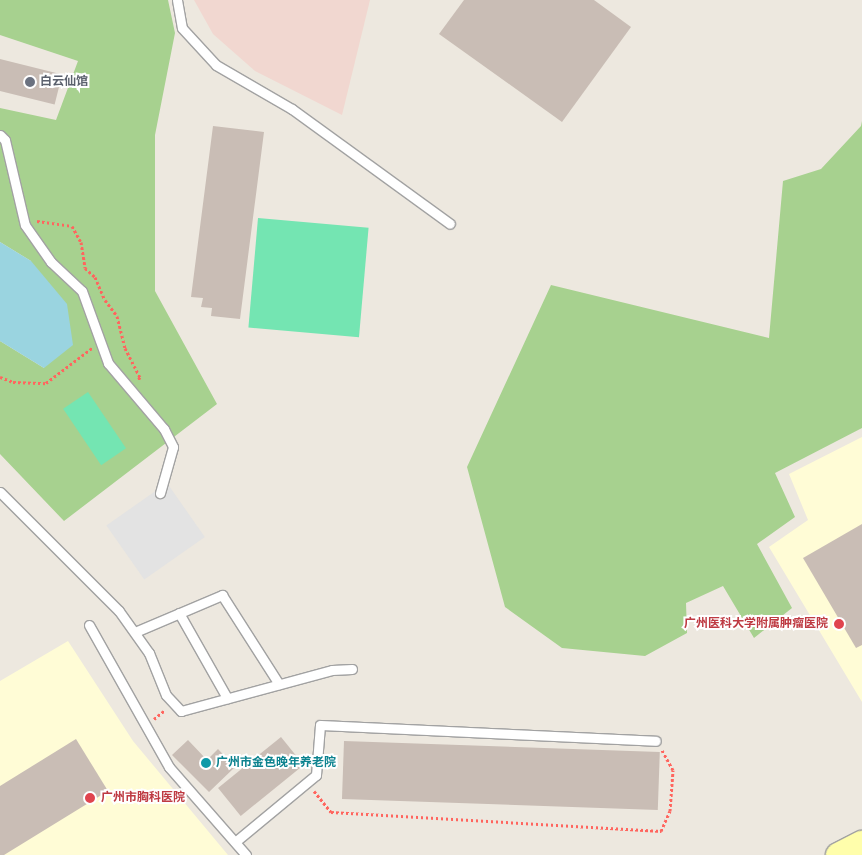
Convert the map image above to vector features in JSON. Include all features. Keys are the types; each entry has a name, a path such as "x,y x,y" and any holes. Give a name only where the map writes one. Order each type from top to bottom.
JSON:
{"street":[{"path":"838,855 862,843"}],"lane":[{"path":"177,0 182,28 216,65 292,109 450,224"},
{"path":"0,135 5,140 25,225 51,262 82,291 99,343 108,363 164,429 173,447 160,493"},
{"path":"0,492 119,611 149,653 166,694 180,711 332,670 352,669"},
{"path":"135,632 222,595 278,684"},
{"path":"179,613 227,698"},
{"path":"89,625 169,767 246,855"},
{"path":"234,842 316,775 320,725 656,741"}],"path":[{"path":"0,377 13,382 46,383 99,343"},
{"path":"145,725 174,703"},
{"path":"307,783 330,812 661,831 670,811 673,770 656,741"}],"shaded area":[{"path":"194,0 370,0 342,115 255,71 213,34"},
{"name":"广州医科大学附属肿瘤医院","path":"862,437 862,702 769,547 808,520 789,474"},
{"path":"167,483 205,537 144,580 106,525"},
{"name":"广州市胸科医院","path":"68,641 133,741 228,855 0,855 0,681"}],"green space":[{"path":"0,0 168,0 175,33 155,135 155,291 217,404 64,521 0,454 0,341 44,368 31,261 0,242 0,108 56,120 78,61 0,35"},
{"path":"862,121 862,428 775,473 795,517 757,544 792,608 754,638 723,586 686,603 687,633 645,656 562,648 505,607 467,467 551,285 769,338 783,181 821,169 861,126"},
{"path":"258,218 369,228 359,337 248,328"},
{"path":"88,392 126,448 101,465 63,409"}],"water":[{"path":"0,242 31,261 67,304 73,345 44,368 0,341"}],"building":[{"path":"464,0 594,0 631,27 562,122 439,34"},
{"name":"白云仙馆","path":"0,59 62,74 55,105 0,91"},
{"path":"213,126 264,132 240,319 211,316 212,308 201,307 203,298 191,297"},
{"path":"862,524 862,645 856,648 803,558"},
{"path":"281,737 304,765 241,816 218,788"},
{"path":"76,739 108,791 4,855 0,855 0,786"},
{"name":"广州市金色晚年养老院","path":"188,740 207,760 218,749 235,767 209,792 172,755"},
{"path":"344,741 660,752 658,810 342,799"}],"place":[{"name":"白云仙馆","path":"30,82"},
{"name":"广州医科大学附属肿瘤医院","path":"839,624"},
{"name":"广州市金色晚年养老院","path":"206,763"},
{"name":"广州市胸科医院","path":"90,798"}]}
